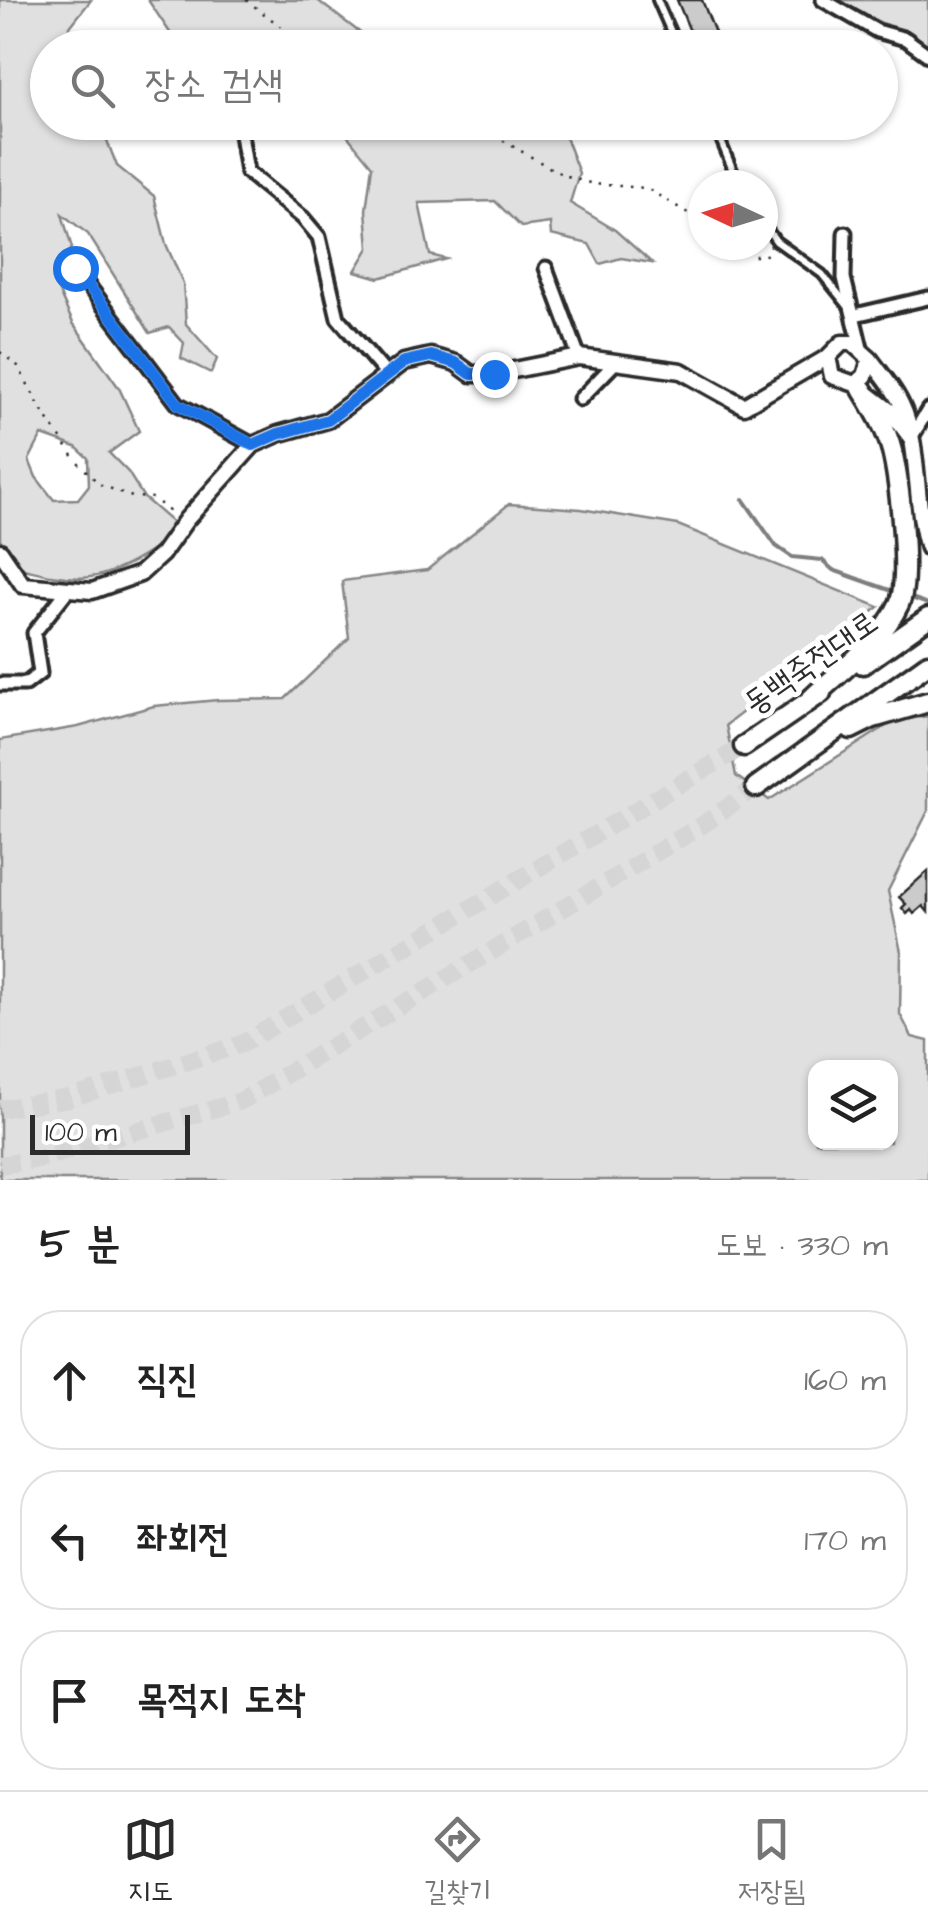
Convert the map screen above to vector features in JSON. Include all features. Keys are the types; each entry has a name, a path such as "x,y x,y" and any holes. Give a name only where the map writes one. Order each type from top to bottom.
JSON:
{"main road":[{"path":"812,700 866,650 899,604 905,578 892,451 881,420 858,387"},
{"name":"동백죽전대로","path":"744,746 928,618"},
{"name":"동백죽전대로","path":"756,787 921,669"},
{"path":"806,750 873,718 928,702"}],"street":[{"path":"823,0 877,30"},
{"path":"898,37 928,55"},
{"path":"243,140 247,172 303,218 319,238 338,318 386,374"},
{"path":"845,232 844,278 866,354 866,376 858,387"},
{"path":"75,268 178,404 253,445"},
{"path":"546,268 579,358"},
{"path":"855,315 928,298"},
{"path":"0,551 7,571 23,584 92,591 140,574 162,554 253,445 328,420 404,362 431,356 456,363 471,374 494,374 579,358 616,362 681,371 744,406 828,357 842,343 852,343 866,354 904,407 921,527 928,548"},
{"path":"828,357 832,376 858,387 890,411 911,438"},
{"path":"580,399 616,362"},
{"path":"911,438 928,410"},
{"path":"0,684 26,684 40,672 34,633 68,590"}],"lane":[{"path":"657,0 670,30"},
{"path":"720,140 733,170"},
{"path":"778,241 822,274 855,315"}],"path":[{"path":"246,0 285,30"},
{"path":"502,140 561,174 593,184 646,188 688,213"},
{"path":"0,352 18,366 76,460 99,484 132,497 153,498 184,523"}],"shaded area":[{"path":"0,0 91,0 70,30 30,30 30,140 107,140 117,166 154,196 166,244 183,283 186,324 217,359 211,373 181,358 184,343 169,327 150,333 88,234 62,214 72,248 53,279 73,323 119,388 139,431 109,453 128,472 144,498 172,522 166,539 158,546 110,572 82,578 19,568 0,539","holes":["42,435 76,447 88,458 89,485 78,499 54,500 36,477 29,460"]},
{"path":"148,0 317,0 357,30 168,30"},
{"path":"838,0 928,0 928,49"},
{"path":"351,140 566,140 579,173 570,203 615,230 652,263 621,258 600,264 589,244 551,235 550,223 521,227 495,201 419,203 430,255 446,259 379,278 355,271 369,248 366,210 372,166"},
{"path":"509,504 581,509 678,525 879,607 726,725 736,776 769,800 894,721 928,716 928,811 888,891 901,952 900,1014 912,1037 928,1041 928,1180 0,1180 0,740 78,727 154,706 285,699 349,638 342,581 427,570"}],"building":[{"path":"677,0 702,0 714,30 690,30"},
{"path":"928,871 928,912 923,906 914,914 911,910 907,914 902,908 906,904 899,897"}],"waterway":[{"path":"743,499 776,546 792,557 822,560 833,570 898,593"},
{"path":"906,596 928,604"}],"tunnel":[{"path":"0,1109 70,1098 242,1044 744,746"},
{"path":"0,1165 39,1159 241,1101 704,824 756,787"}],"route":[{"path":"75,268 178,404 253,445 328,420 404,362 431,356 456,363 471,374 494,374"}]}
